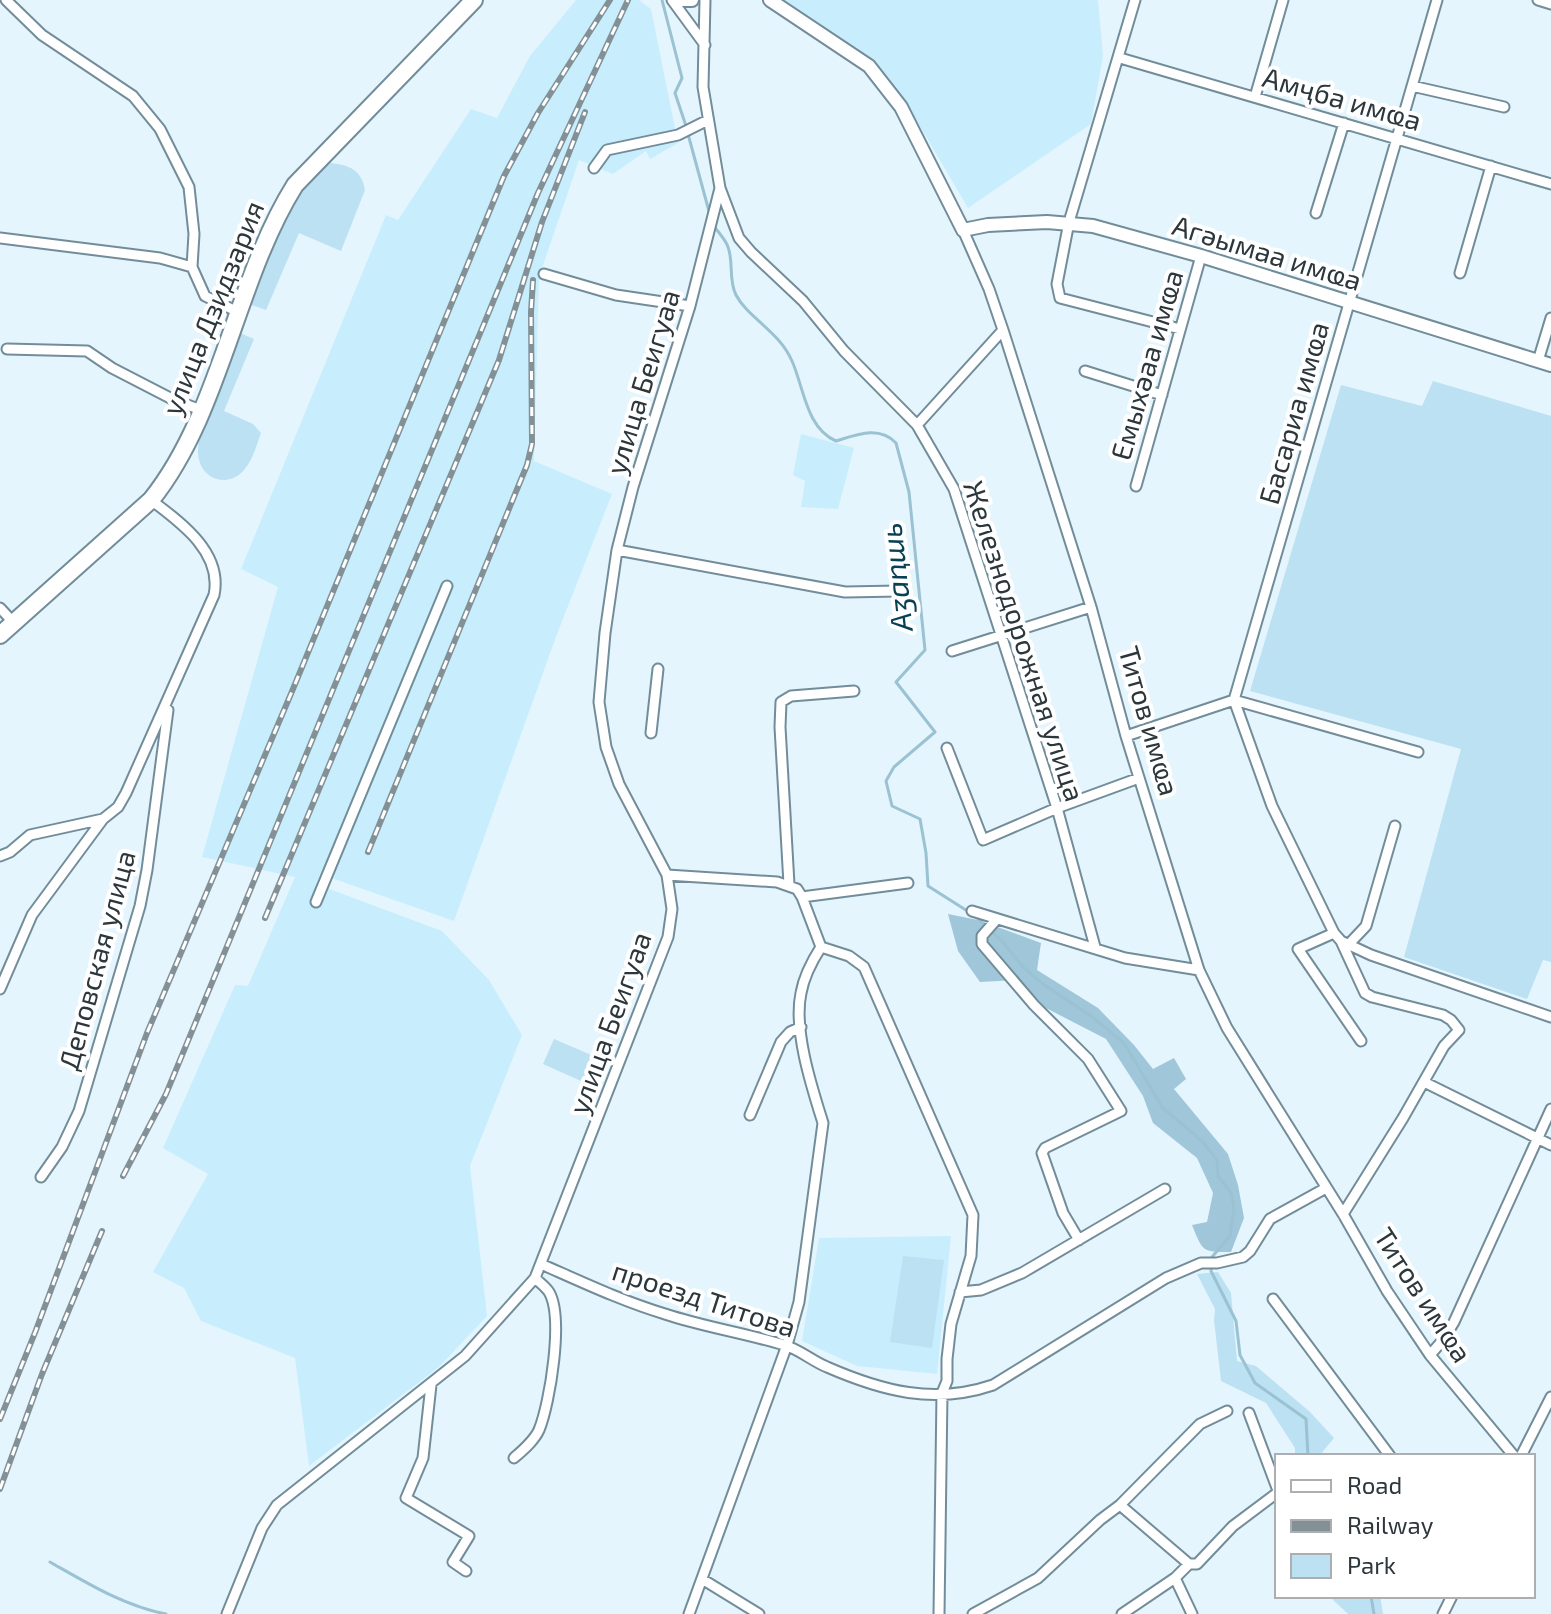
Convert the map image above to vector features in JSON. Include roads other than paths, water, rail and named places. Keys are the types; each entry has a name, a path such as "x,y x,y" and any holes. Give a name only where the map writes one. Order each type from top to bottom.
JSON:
{"highway":[{"name":"улица Дзидзария","path":"0,635 151,500 166,481 201,410 261,248 278,211 295,185 474,0"}],"street":[{"path":"6,0 42,35 133,96 160,129 189,187 194,234 192,267 198,286 205,296 238,312"},
{"path":"674,0 692,0"},
{"path":"674,0 705,45"},
{"path":"705,0 704,123 720,188"},
{"name":"Титов имҩа","path":"770,0 869,66 901,107 989,289 1091,607 1126,736 1199,970 1227,1028 1343,1214 1387,1291 1430,1355 1512,1454"},
{"path":"1135,0 1069,222 1057,284 1060,298 1180,329"},
{"path":"1255,97 1283,0"},
{"name":"Басариа имҩа","path":"1234,700 1437,0"},
{"path":"1538,0 1551,4"},
{"name":"Амҷба имҩа","path":"1120,58 1551,184"},
{"path":"1412,86 1504,107"},
{"path":"594,168 607,150 678,135 704,123"},
{"path":"1316,213 1344,123"},
{"path":"1460,273 1491,166"},
{"name":"улица Беигуаа","path":"227,1614 262,1528 277,1505 465,1356 535,1278 668,937 672,909 667,875 619,784 606,747 601,674 617,550 633,487 690,306 720,188"},
{"name":"Железнодорожная улица","path":"720,188 739,238 803,301 830,336 917,425 954,489 1057,808 1095,947"},
{"name":"Агәымаа имҩа","path":"963,230 988,225 1069,222 1093,226 1201,256 1545,363"},
{"path":"0,238 160,258 192,267"},
{"name":"Емыхәаа имҩа","path":"1136,486 1201,256"},
{"path":"544,274 616,295 690,306"},
{"path":"1545,363 1551,318"},
{"path":"917,425 1003,330"},
{"path":"7,349 87,351 112,368 174,400 201,410"},
{"path":"1085,371 1162,395"},
{"path":"0,989 32,915 126,793 170,698 216,585 212,568 198,541 151,500"},
{"path":"617,550 845,592 899,591"},
{"path":"316,902 447,586"},
{"path":"952,651 1091,607"},
{"path":"0,608 13,622"},
{"path":"651,733 658,669"},
{"path":"789,884 781,702 791,696 854,691"},
{"name":"Деповская улица","path":"41,1177 62,1147 79,1111 140,906 170,698"},
{"path":"1234,700 1272,806 1342,940 1365,993 1443,1015 1459,1030 1444,1046 1343,1214"},
{"path":"1126,736 1234,700 1418,752"},
{"path":"947,748 983,840 1057,808 1139,778"},
{"path":"0,856 10,852 30,835 103,819"},
{"path":"1361,1041 1298,949 1342,940 1366,926 1395,826"},
{"path":"667,875 789,884 802,897 821,947"},
{"path":"802,897 908,883"},
{"path":"972,911 994,922 1153,964 1199,970"},
{"path":"994,922 982,944 1034,1005 1088,1059 1121,1111 1045,1148 1042,1153 1063,1213 1079,1240"},
{"path":"1342,940 1371,955 1551,1017"},
{"path":"689,1614 787,1345 799,1302 823,1123 814,1096 798,1009 808,969 821,947"},
{"path":"821,947 849,956 864,967 973,1215 971,1256 951,1324 947,1381 942,1393 939,1614"},
{"path":"750,1115 781,1042 790,1032 801,1027"},
{"path":"1424,1082 1551,1145"},
{"path":"1430,1355 1454,1322 1551,1109"},
{"name":"проезд Титова","path":"541,1264 618,1298 665,1314 787,1345 824,1366 867,1383 914,1395 942,1393 993,1385 1166,1278 1201,1263 1243,1257 1270,1219 1326,1188"},
{"path":"960,1292 981,1290 1022,1273 1165,1189"},
{"path":"514,1458 539,1430 555,1356 553,1308 549,1292 535,1278"},
{"path":"1273,1299 1389,1454"},
{"path":"431,1385 423,1458 406,1498 469,1536 453,1562 466,1571"},
{"path":"1522,1454 1551,1397"},
{"path":"973,1614 1038,1578 1120,1505 1200,1424 1227,1411"},
{"path":"1249,1413 1275,1485"},
{"path":"1120,1505 1189,1564 1197,1564 1233,1526 1275,1493"},
{"path":"1122,1614 1175,1578 1189,1564"},
{"path":"1175,1578 1192,1614"},
{"path":"702,1579 759,1614"}],"waterway":[{"name":"Аӡаԥшь","path":"662,0 682,78 675,93 686,126"},
{"name":"Аӡаԥшь","path":"688,134 710,215"},
{"name":"Аӡаԥшь","path":"714,226 728,247 736,295 786,350 818,427 836,441 875,433 896,443 909,492 925,650 896,682 935,732 894,767 886,781 892,806 920,819 928,886 969,912"},
{"name":"Аӡаԥшь","path":"975,916 1003,942 1023,967 1124,1043 1162,1107 1203,1142 1217,1160 1218,1176 1231,1193 1234,1208 1230,1236 1212,1257 1211,1271 1236,1321 1240,1355 1255,1383 1306,1419 1308,1454"},
{"path":"50,1562 121,1600 166,1614"},
{"name":"Аӡаԥшь","path":"1371,1598 1374,1614"}],"railway":[{"path":"0,1419 147,1033 293,689 504,176 538,113 610,0"},
{"path":"123,1176 166,1094 538,193 628,0"},
{"path":"265,918 499,360 542,222 585,112"},
{"path":"368,852 527,465 532,444 533,280"},
{"path":"0,1489 42,1374 102,1231"}]}
